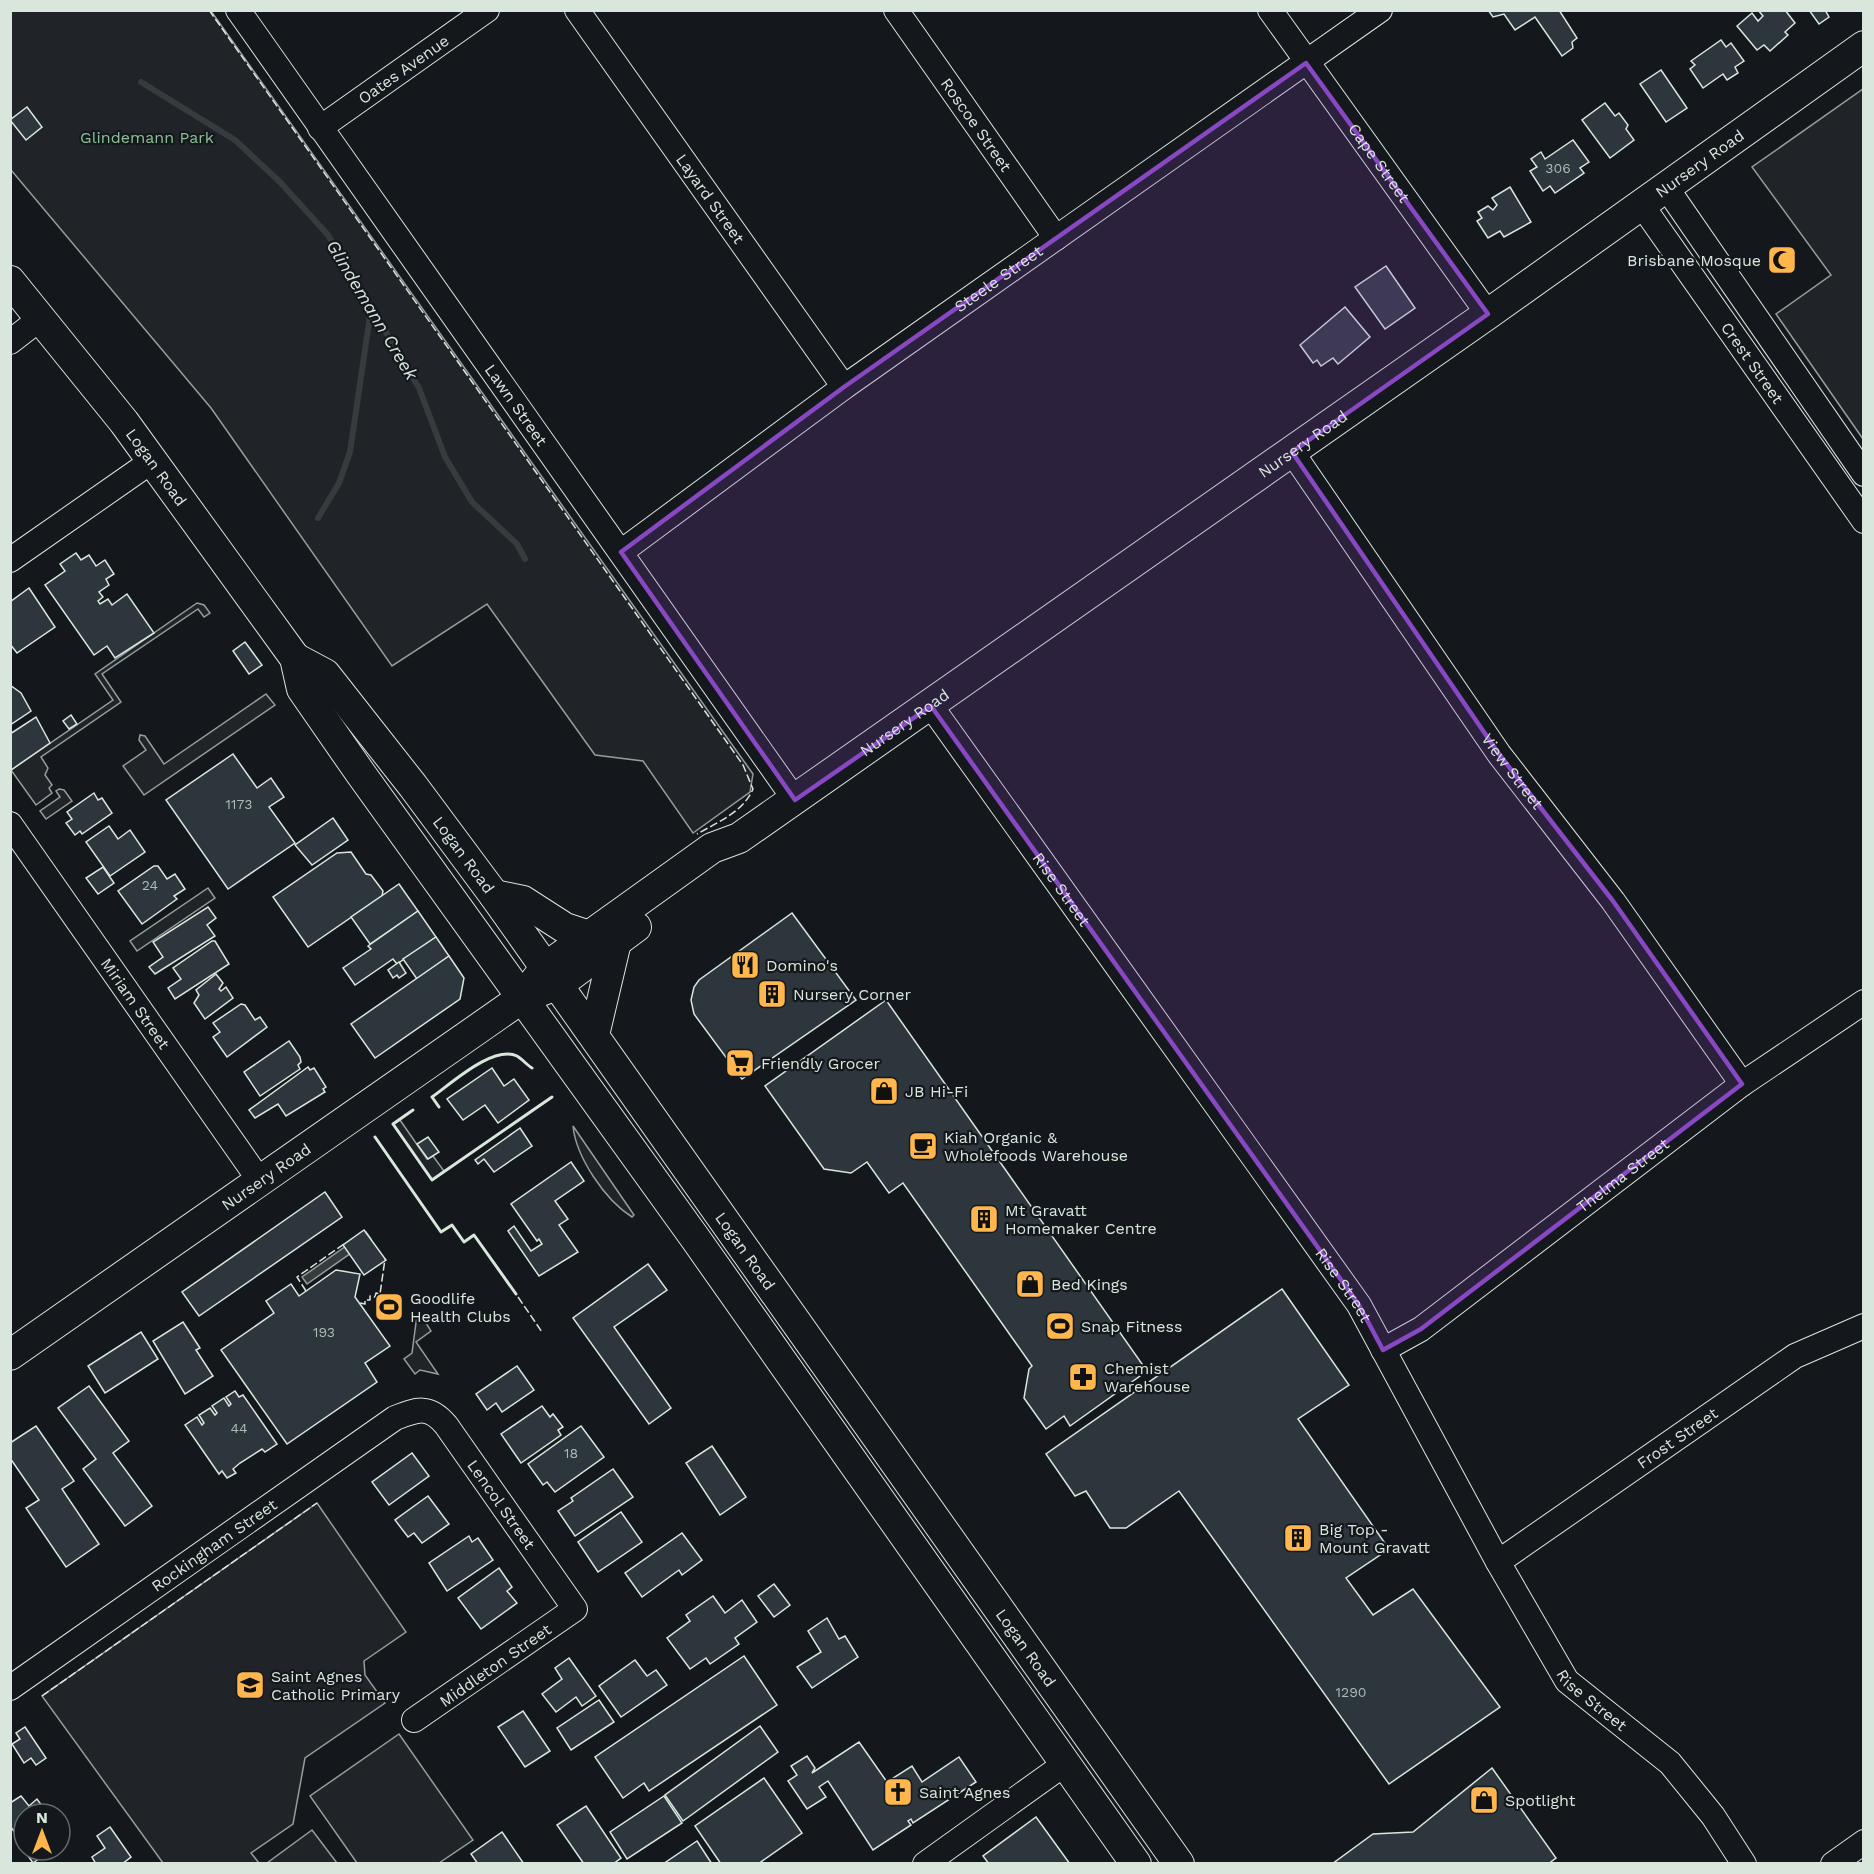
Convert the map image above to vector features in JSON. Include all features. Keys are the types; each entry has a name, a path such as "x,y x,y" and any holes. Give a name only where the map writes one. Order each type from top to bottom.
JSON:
{"main road":[{"name":"Nursery Road","path":"10,1355 522,998 602,939 712,848 740,838 931,706 1488,314 1863,46"},
{"name":"Logan Road","path":"10,281 152,461 294,658 302,689 695,1238 1136,1863"},
{"name":"Logan Road","path":"294,658 326,674 494,895 1179,1863"},
{"path":"494,895 523,901 565,927 602,939 594,1035"}],"street":[{"name":"Lawn Street","path":"238,10 795,800"},
{"name":"Oates Avenue","path":"320,128 487,10"},
{"name":"Layard Street","path":"577,10 844,387"},
{"name":"Roscoe Street","path":"896,10 1056,238"},
{"name":"Cape Street","path":"1270,10 1305,63 1488,314"},
{"name":"Steele Street","path":"621,552 844,387 1380,10"},
{"name":"Crest Street","path":"1666,187 1863,474"},
{"name":"Crest Street","path":"1641,204 1863,521"},
{"path":"10,342 41,318"},
{"name":"View Street","path":"1292,452 1499,754 1613,902 1742,1084"},
{"path":"10,560 152,461"},
{"name":"Rise Street","path":"931,706 1359,1305 1498,1562 1567,1681 1670,1763 1713,1816 1744,1863"},
{"name":"Miriam Street","path":"10,824 260,1181"},
{"name":"Thelma Street","path":"1383,1350 1421,1329 1742,1084 1863,1002"},
{"name":"Frost Street","path":"1498,1562 1795,1356 1863,1326"},
{"name":"Rockingham Street","path":"10,1688 386,1424 415,1410 422,1410"},
{"name":"Lencol Street","path":"422,1410 436,1414 446,1425 575,1609"},
{"name":"Middleton Street","path":"414,1720 575,1609"},
{"path":"925,1863 1066,1763"},
{"path":"1833,1863 1863,1842"}],"highlighted area":[{"path":"1306,63 1488,314 1292,452 1499,754 1613,901 1742,1084 1421,1329 1383,1350 1359,1305 931,706 795,800 621,552 844,387"}],"green space":[{"name":"Glindemann Park","path":"10,11 211,11 753,774 750,792 693,833 643,761 595,755 487,604 392,666 211,408 11,170"},
{"path":"1863,89 1863,439 1776,314 1831,275 1752,167"},
{"path":"197,603 204,605 210,613 204,617 198,609 102,674 121,702 41,757 48,768 45,775 52,785 49,788 52,793 36,805 11,770 113,700 95,674"},
{"path":"266,694 275,705 144,795 123,766 146,750 139,740 140,735 145,736 164,764"},
{"path":"64,790 72,801 46,819 40,811 60,797 56,791"},
{"path":"208,888 215,898 137,951 130,941"},
{"path":"400,1120 427,1159 433,1156 444,1171 432,1180 393,1124"},
{"path":"573,1126 634,1215 632,1217 612,1200 594,1177 580,1151"},
{"path":"417,1315 421,1315 431,1331 416,1342 438,1374 420,1370 415,1374 404,1359 412,1353"},
{"path":"317,1503 406,1632 364,1661 365,1675 385,1703 305,1758 293,1824 251,1853 259,1863 163,1863 42,1696"},
{"path":"399,1734 473,1840 439,1863 357,1863 310,1796"},
{"path":"312,1830 337,1863 267,1863"}],"shaded area":[{"path":"366,1232 371,1239 307,1284 302,1277"}],"building":[{"path":"1488,10 1559,10 1577,38 1572,42 1573,48 1562,56 1535,17 1515,30 1504,14 1493,17"},
{"path":"1758,10 1785,10 1795,23 1785,32 1788,35 1770,51 1764,45 1757,50 1737,26 1752,13 1758,21 1763,16"},
{"path":"1809,10 1825,10 1829,17 1819,24"},
{"path":"1721,40 1726,47 1731,43 1744,61 1735,67 1738,73 1727,80 1723,74 1703,88 1690,69 1695,65 1691,61"},
{"path":"1661,70 1687,108 1666,122 1640,84"},
{"path":"1605,103 1615,116 1619,113 1628,125 1626,129 1634,140 1610,158 1582,120"},
{"path":"27,107 42,127 26,140 10,120"},
{"path":"1573,140 1589,162 1580,168 1584,173 1555,193 1550,186 1543,191 1530,171 1537,167 1531,159 1541,152 1545,159"},
{"path":"1510,187 1531,222 1504,237 1500,231 1488,238 1477,221 1482,218 1478,212 1488,206 1493,210 1497,205 1492,198"},
{"path":"1386,266 1415,308 1385,329 1355,287"},
{"path":"1345,307 1370,337 1338,364 1333,358 1321,366 1317,360 1313,363 1300,345"},
{"path":"76,553 81,560 89,555 96,566 105,560 114,574 106,579 109,585 99,592 103,597 98,601 100,604 108,599 112,605 127,594 154,633 115,658 107,646 94,655 45,585 65,571 60,564"},
{"path":"29,588 55,627 17,653 10,644 10,602"},
{"path":"245,642 262,665 249,674 233,651"},
{"path":"10,685 21,693 31,711 10,725"},
{"path":"71,715 77,724 69,729 63,721"},
{"path":"36,717 50,743 11,770 10,734"},
{"path":"233,754 257,788 271,778 284,797 269,807 295,843 228,889 166,800"},
{"path":"94,793 98,800 102,798 112,813 82,834 80,831 75,835 66,823 72,819 67,812"},
{"path":"333,818 348,840 312,865 295,845"},
{"path":"109,826 118,839 130,830 145,852 110,876 86,842"},
{"path":"351,852 366,874 371,875 383,891 382,896 308,947 273,897 337,853"},
{"path":"154,866 158,866 167,879 175,874 185,889 174,896 177,899 142,924 118,891"},
{"path":"103,867 114,883 98,894 86,878"},
{"path":"399,884 418,911 370,944 351,917"},
{"path":"208,907 216,918 207,925 215,936 155,974 149,967 163,957 153,942"},
{"path":"418,911 436,937 397,964 393,959 355,985 343,968 371,949 368,946"},
{"name":"Nursery Corner","path":"792,913 856,1000 742,1079 694,1014 691,1000 694,987 699,980"},
{"path":"436,937 449,956 417,979 403,959"},
{"path":"215,941 229,964 175,999 168,988 181,979 173,968"},
{"path":"449,956 464,978 460,999 375,1058 351,1024"},
{"path":"399,962 406,973 399,978 397,975 393,978 388,970"},
{"path":"216,974 223,983 219,989 221,991 226,987 233,998 205,1019 194,1003 199,995 196,990"},
{"name":"Mt Gravatt Homemaker Centre","path":"886,1000 1147,1371 1070,1426 1064,1416 1046,1429 1024,1398 1029,1369 1032,1366 903,1183 889,1193 867,1162 851,1173 824,1169 765,1086"},
{"path":"241,1004 245,1005 255,1020 260,1017 267,1027 227,1057 213,1037 220,1032 213,1023"},
{"path":"289,1041 300,1057 301,1062 298,1065 300,1069 260,1096 244,1072"},
{"path":"308,1067 310,1070 314,1068 326,1087 323,1089 325,1092 286,1116 278,1104 255,1118 249,1110"},
{"path":"492,1068 504,1086 514,1079 529,1100 498,1123 485,1105 463,1120 447,1099"},
{"path":"520,1128 532,1146 494,1172 484,1159 478,1164 475,1160"},
{"path":"428,1137 439,1152 428,1159 417,1144"},
{"path":"571,1162 584,1181 555,1201 568,1219 559,1225 578,1252 539,1276 508,1231 514,1226 531,1251 542,1244 539,1239 537,1241 511,1204"},
{"path":"325,1192 342,1217 199,1316 182,1292"},
{"path":"364,1230 386,1260 364,1275 343,1245"},
{"path":"648,1264 667,1290 614,1327 671,1408 649,1424 573,1318"},
{"path":"336,1270 360,1274 355,1297 390,1346 365,1363 377,1382 287,1444 221,1350 274,1313 266,1301 291,1284 299,1296"},
{"name":"Big Top - Mount Gravatt","path":"1282,1289 1349,1385 1298,1419 1389,1549 1346,1578 1373,1615 1413,1589 1500,1707 1389,1784 1179,1491 1126,1528 1110,1528 1086,1491 1075,1496 1046,1454"},
{"path":"183,1322 200,1348 196,1350 213,1376 185,1394 153,1341"},
{"path":"141,1332 158,1359 105,1393 88,1366"},
{"path":"517,1366 534,1390 502,1412 496,1403 487,1410 476,1394"},
{"path":"89,1386 129,1441 113,1453 152,1506 125,1526 83,1469 96,1459 58,1408"},
{"path":"235,1391 239,1397 243,1395 277,1444 265,1452 262,1449 240,1463 233,1469 236,1473 227,1478 222,1471 219,1474 185,1425 197,1417 202,1425 204,1423 199,1415 210,1408 215,1415 217,1413 212,1406 224,1398 229,1406 231,1404 226,1397"},
{"path":"542,1406 550,1417 553,1414 563,1427 558,1430 561,1435 521,1463 501,1434"},
{"path":"36,1426 74,1481 62,1489 99,1544 66,1567 26,1508 39,1500 10,1458 10,1443"},
{"path":"581,1426 604,1457 555,1492 547,1482 543,1485 528,1464"},
{"path":"712,1446 746,1497 720,1515 686,1463"},
{"path":"412,1453 429,1476 389,1505 372,1482"},
{"path":"613,1469 633,1497 575,1536 558,1511 573,1501 571,1498"},
{"path":"428,1496 449,1524 422,1543 414,1533 408,1537 395,1520"},
{"path":"621,1512 642,1542 598,1572 578,1542"},
{"path":"682,1533 702,1560 682,1575 679,1570 642,1597 625,1573"},
{"path":"469,1536 472,1542 478,1538 493,1560 447,1591 429,1563"},
{"path":"499,1568 512,1587 507,1591 517,1603 481,1629 458,1598"},
{"path":"774,1584 790,1605 774,1617 758,1596"},
{"path":"713,1596 725,1613 742,1600 757,1622 735,1638 739,1644 710,1664 706,1658 690,1669 667,1638 690,1621 686,1615"},
{"path":"827,1618 839,1639 845,1636 858,1657 812,1688 797,1667 821,1652 808,1631"},
{"path":"744,1656 777,1705 649,1791 644,1783 623,1798 595,1757"},
{"path":"569,1658 596,1696 582,1706 576,1697 556,1712 542,1694 562,1679 555,1668"},
{"path":"635,1660 647,1676 656,1670 667,1685 621,1717 599,1686"},
{"path":"599,1700 614,1722 571,1750 557,1728"},
{"path":"523,1711 550,1751 525,1767 498,1727"},
{"path":"760,1726 778,1752 683,1821 665,1795"},
{"path":"25,1727 46,1758 36,1765 31,1758 24,1763 12,1744 20,1739 16,1733"},
{"name":"Saint Agnes","path":"859,1742 887,1782 912,1766 922,1782 959,1757 976,1782 913,1823 911,1819 908,1821 911,1825 873,1850 828,1781 819,1787 826,1797 807,1809 788,1781 797,1775 791,1766 807,1756 815,1768 812,1773"},
{"name":"Spotlight","path":"1492,1768 1556,1858 1548,1864 1332,1864 1373,1834 1413,1832"},
{"path":"764,1778 802,1833 758,1864 721,1864 695,1826"},
{"path":"21,1796 26,1802 12,1802 12,1829 10,1826 10,1803"},
{"path":"664,1796 682,1823 627,1859 610,1832"},
{"path":"586,1806 621,1858 613,1864 584,1864 557,1825"},
{"path":"1036,1817 1070,1864 989,1864 983,1856"},
{"path":"110,1827 131,1857 122,1864 96,1864 92,1857 105,1848 97,1836"},
{"path":"502,1832 524,1864 478,1864 471,1854"},
{"path":"697,1841 712,1864 663,1864"}],"waterway":[{"name":"Glindemann Creek","path":"141,82 235,140 280,182 328,235 419,388 445,457 472,502 517,544 525,559"},
{"path":"318,518 339,483 350,452 371,309"}],"fence":[{"path":"209,10 743,765 753,789 749,797 729,816 697,834"},
{"path":"306,1291 297,1277 344,1244"},
{"path":"360,1303 365,1304 365,1300 370,1300 370,1296 375,1297 376,1293 380,1294 385,1259"},
{"path":"518,1297 542,1332"},
{"path":"42,1696 317,1503"}],"wall":[{"path":"439,1107 432,1097 485,1060 507,1054 517,1056 532,1068"},
{"path":"413,1110 393,1124 432,1180 552,1097"},
{"path":"375,1137 441,1232 452,1225 464,1242 474,1235 516,1294"}],"place":[{"name":"Brisbane Mosque","path":"1782,260"},
{"name":"Domino's","path":"745,965"},
{"name":"Nursery Corner","path":"772,994"},
{"name":"Friendly Grocer","path":"740,1063"},
{"name":"JB Hi-Fi","path":"884,1091"},
{"name":"Kiah Organic & Wholefoods Warehouse","path":"923,1146"},
{"name":"Mt Gravatt Homemaker Centre","path":"984,1219"},
{"name":"Bed Kings","path":"1030,1284"},
{"name":"Goodlife Health Clubs","path":"389,1307"},
{"name":"Snap Fitness","path":"1060,1326"},
{"name":"Chemist Warehouse","path":"1083,1377"},
{"name":"Big Top - Mount Gravatt","path":"1298,1538"},
{"name":"Saint Agnes Catholic Primary","path":"250,1685"},
{"name":"Saint Agnes","path":"898,1792"},
{"name":"Spotlight","path":"1484,1800"}]}
